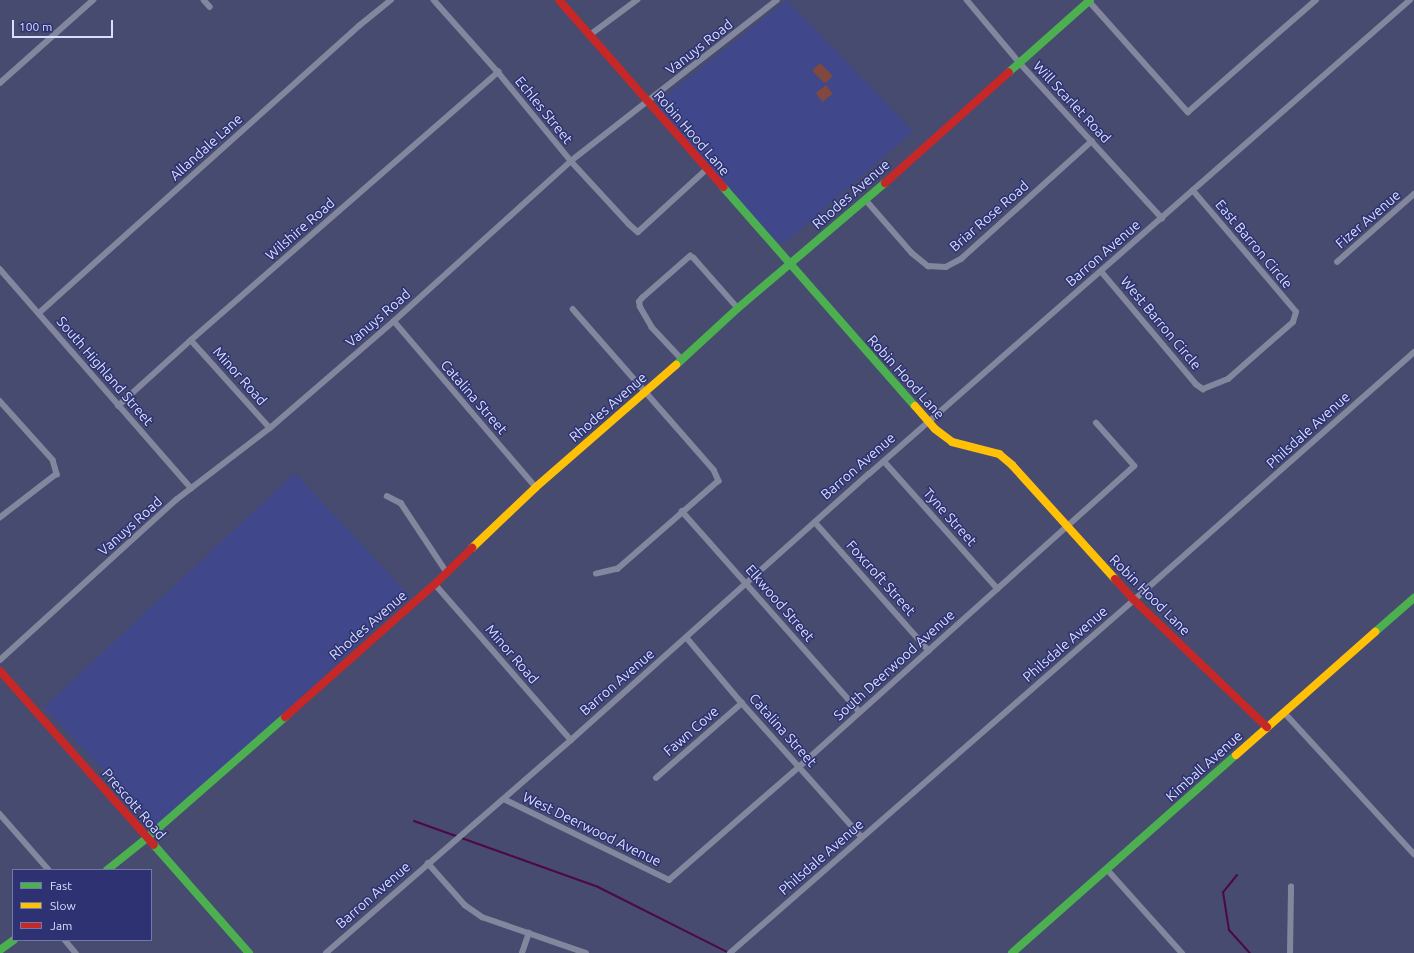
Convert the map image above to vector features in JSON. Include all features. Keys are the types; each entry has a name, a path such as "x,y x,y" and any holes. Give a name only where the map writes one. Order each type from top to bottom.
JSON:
{"main road":[{"name":"Robin Hood Lane","path":"559,0 647,103 928,422 952,442 999,454 1012,465 1134,600 1267,727"},
{"name":"Rhodes Avenue","path":"147,838 434,584 536,487 682,360 788,264 866,200 1089,0"},
{"name":"Kimball Avenue","path":"1012,953 1414,598"},
{"name":"Prescott Road","path":"0,671 249,953"},
{"path":"108,869 147,838"},
{"path":"0,950 13,941"}],"street":[{"path":"0,83 93,0"},
{"path":"204,0 210,7"},
{"name":"Allandale Lane","path":"39,313 359,26 391,0"},
{"name":"Echles Street","path":"434,0 498,72 571,161 638,232 706,170"},
{"path":"590,35 637,0"},
{"name":"Vanuys Road","path":"0,660 176,500 270,428 394,322 571,161 777,0"},
{"name":"Will Scarlet Road","path":"967,0 1019,62 1162,218"},
{"path":"1089,0 1188,112 1316,0"},
{"name":"Barron Avenue","path":"326,953 428,863 504,799 687,638 746,583 928,422 1410,0"},
{"name":"Wilshire Road","path":"118,406 191,340 498,72"},
{"name":"Briar Rose Road","path":"866,200 912,253 928,266 946,267 961,259 1092,141"},
{"name":"East Barron Circle","path":"1193,191 1296,312 1293,322 1228,379 1203,389"},
{"name":"Fizer Avenue","path":"1337,262 1414,194"},
{"path":"682,360 652,328 640,307 639,302 642,298 690,256 694,258 738,308"},
{"name":"South Highland Street","path":"0,269 118,406 192,488"},
{"name":"West Barron Circle","path":"1101,271 1196,384 1203,389"},
{"path":"573,309 714,470 719,481 682,511 618,569 597,574"},
{"name":"Catalina Street","path":"394,322 536,487"},
{"name":"Minor Road","path":"191,340 270,428"},
{"name":"Philsdale Avenue","path":"730,953 1134,600 1414,352"},
{"path":"0,401 53,460 57,474 0,518"},
{"name":"South Deerwood Avenue","path":"669,880 800,766 1134,466 1096,423"},
{"name":"Tyne Street","path":"884,461 998,589"},
{"path":"387,496 401,503 446,571"},
{"name":"Elkwood Street","path":"682,511 860,712"},
{"name":"Foxcroft Street","path":"815,522 929,651"},
{"name":"Minor Road","path":"434,584 571,740"},
{"name":"Catalina Street","path":"687,638 742,703 862,837"},
{"name":"Fawn Cove","path":"656,778 742,703"},
{"path":"1284,712 1413,850"},
{"name":"West Deerwood Avenue","path":"504,799 669,880"},
{"path":"0,814 48,869"},
{"path":"428,863 465,905 482,917 586,953"},
{"path":"1108,869 1182,953"},
{"path":"1290,953 1291,887"},
{"path":"522,953 529,933"},
{"path":"66,941 76,953"}],"shaded area":[{"path":"787,0 913,131 787,241 777,243 657,107 657,103"},
{"path":"820,63 833,76 825,84 812,71"},
{"path":"826,85 833,94 823,102 816,93"},
{"path":"295,473 410,596 159,830 44,707"}],"waterway":[{"path":"414,821 598,887 729,953"},
{"path":"1237,875 1223,892 1229,930 1250,953"}],"traffic: fast":[{"path":"1009,72 1090,0"},
{"path":"676,365 738,308 885,183"},
{"path":"723,187 915,406"},
{"path":"1375,632 1414,598"},
{"path":"108,869 147,838 285,717"},
{"path":"1012,953 1236,755"},
{"path":"154,845 249,953"},
{"path":"0,950 13,941"}],"traffic: slow":[{"path":"472,548 536,487 676,365"},
{"path":"915,406 935,429 952,442 999,454 1012,465 1115,579"},
{"path":"1236,755 1375,632"}],"traffic: jam":[{"path":"559,0 723,187"},
{"path":"885,183 1009,72"},
{"path":"285,717 435,584 472,548"},
{"path":"1115,579 1134,600 1267,727"},
{"path":"0,671 154,845"}]}
